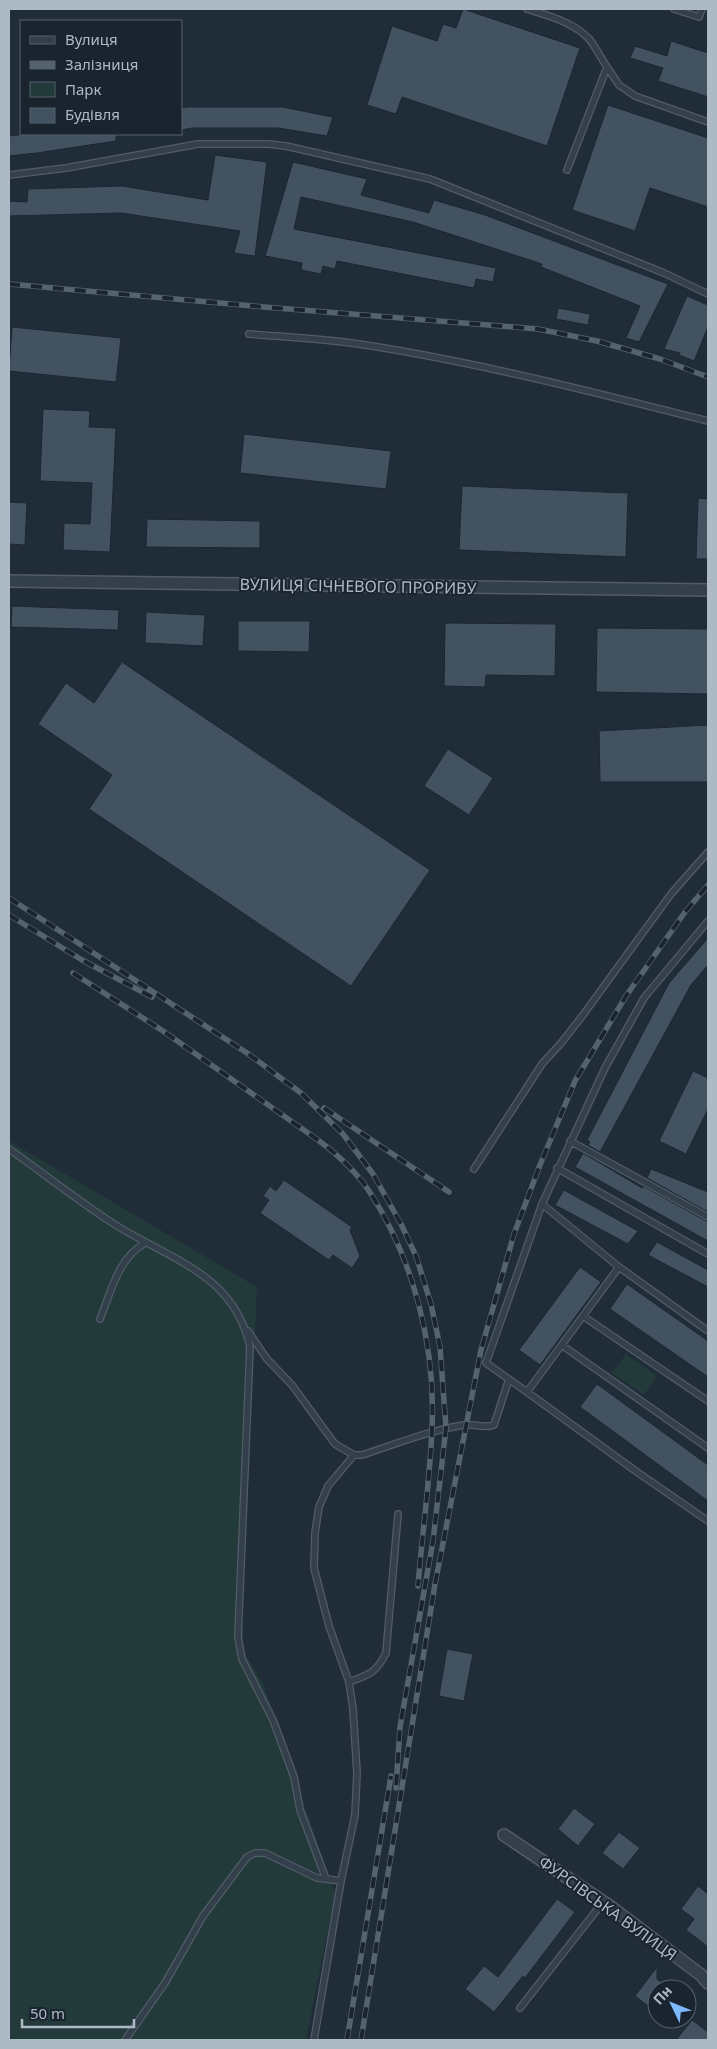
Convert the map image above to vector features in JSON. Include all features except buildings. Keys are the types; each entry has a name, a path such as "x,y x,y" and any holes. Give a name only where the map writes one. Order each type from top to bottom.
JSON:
{"street":[{"name":"ВУЛИЦЯ СІЧНЕВОГО ПРОРИВУ","path":"9,581 708,590"},
{"name":"ФУРСІВСЬКА ВУЛИЦЯ","path":"504,1835 604,1902 701,1975 708,1983"}],"lane":[{"path":"527,9 563,21 577,28 590,40 619,85 635,96 708,122"},
{"path":"674,9 699,17 702,9"},
{"path":"567,170 607,67"},
{"path":"9,174 66,168 198,144 268,144 286,146 430,179 664,272 708,294"},
{"path":"249,334 357,344 422,355 538,380 708,421"},
{"path":"474,1169 542,1064 583,1015 671,894 708,852"},
{"path":"708,921 644,998 605,1068 557,1168 542,1204 486,1363 637,1472 708,1520"},
{"path":"570,1141 708,1217"},
{"path":"9,1149 110,1222 145,1243 199,1271 225,1294 267,1359 292,1385 335,1444 354,1455 362,1455 432,1432 466,1424 494,1425 509,1379"},
{"path":"557,1168 708,1254"},
{"path":"542,1204 619,1266 708,1331"},
{"path":"100,1319 126,1258 136,1248 145,1243"},
{"path":"527,1392 619,1266"},
{"path":"583,1316 708,1401"},
{"path":"246,1327 250,1347 238,1637 242,1659 273,1720 294,1777 300,1810 326,1879"},
{"path":"562,1346 708,1448"},
{"path":"314,2040 341,1881 355,1815 357,1773 353,1709 348,1682 329,1626 314,1568 315,1533 319,1507 328,1486 354,1455"},
{"path":"348,1682 372,1674 381,1664 386,1653 398,1514"},
{"path":"124,2040 165,1982 203,1916 247,1857 255,1853 264,1853 317,1878 341,1881"},
{"path":"520,2008 604,1902"}],"green space":[{"path":"9,1141 257,1287 243,1607 243,1650 263,1684 335,1894 306,2040 9,2040"},
{"path":"626,1354 657,1376 644,1395 612,1373"}],"railway":[{"path":"9,284 538,329 597,341 660,359 708,377"},
{"path":"361,2040 435,1584 481,1350 514,1234 575,1081 626,996 685,912 708,885"},
{"path":"9,898 247,1053 301,1093 343,1134 373,1174 401,1224 416,1256 431,1304 440,1347 446,1428 433,1541 400,1727 396,1788"},
{"path":"9,915 82,960 152,997"},
{"path":"73,973 163,1031 318,1140 347,1164 360,1178 386,1220 410,1276 419,1306 426,1336 430,1367 432,1398 431,1448 418,1586"},
{"path":"324,1108 449,1192"},
{"path":"347,2040 391,1776"}]}
